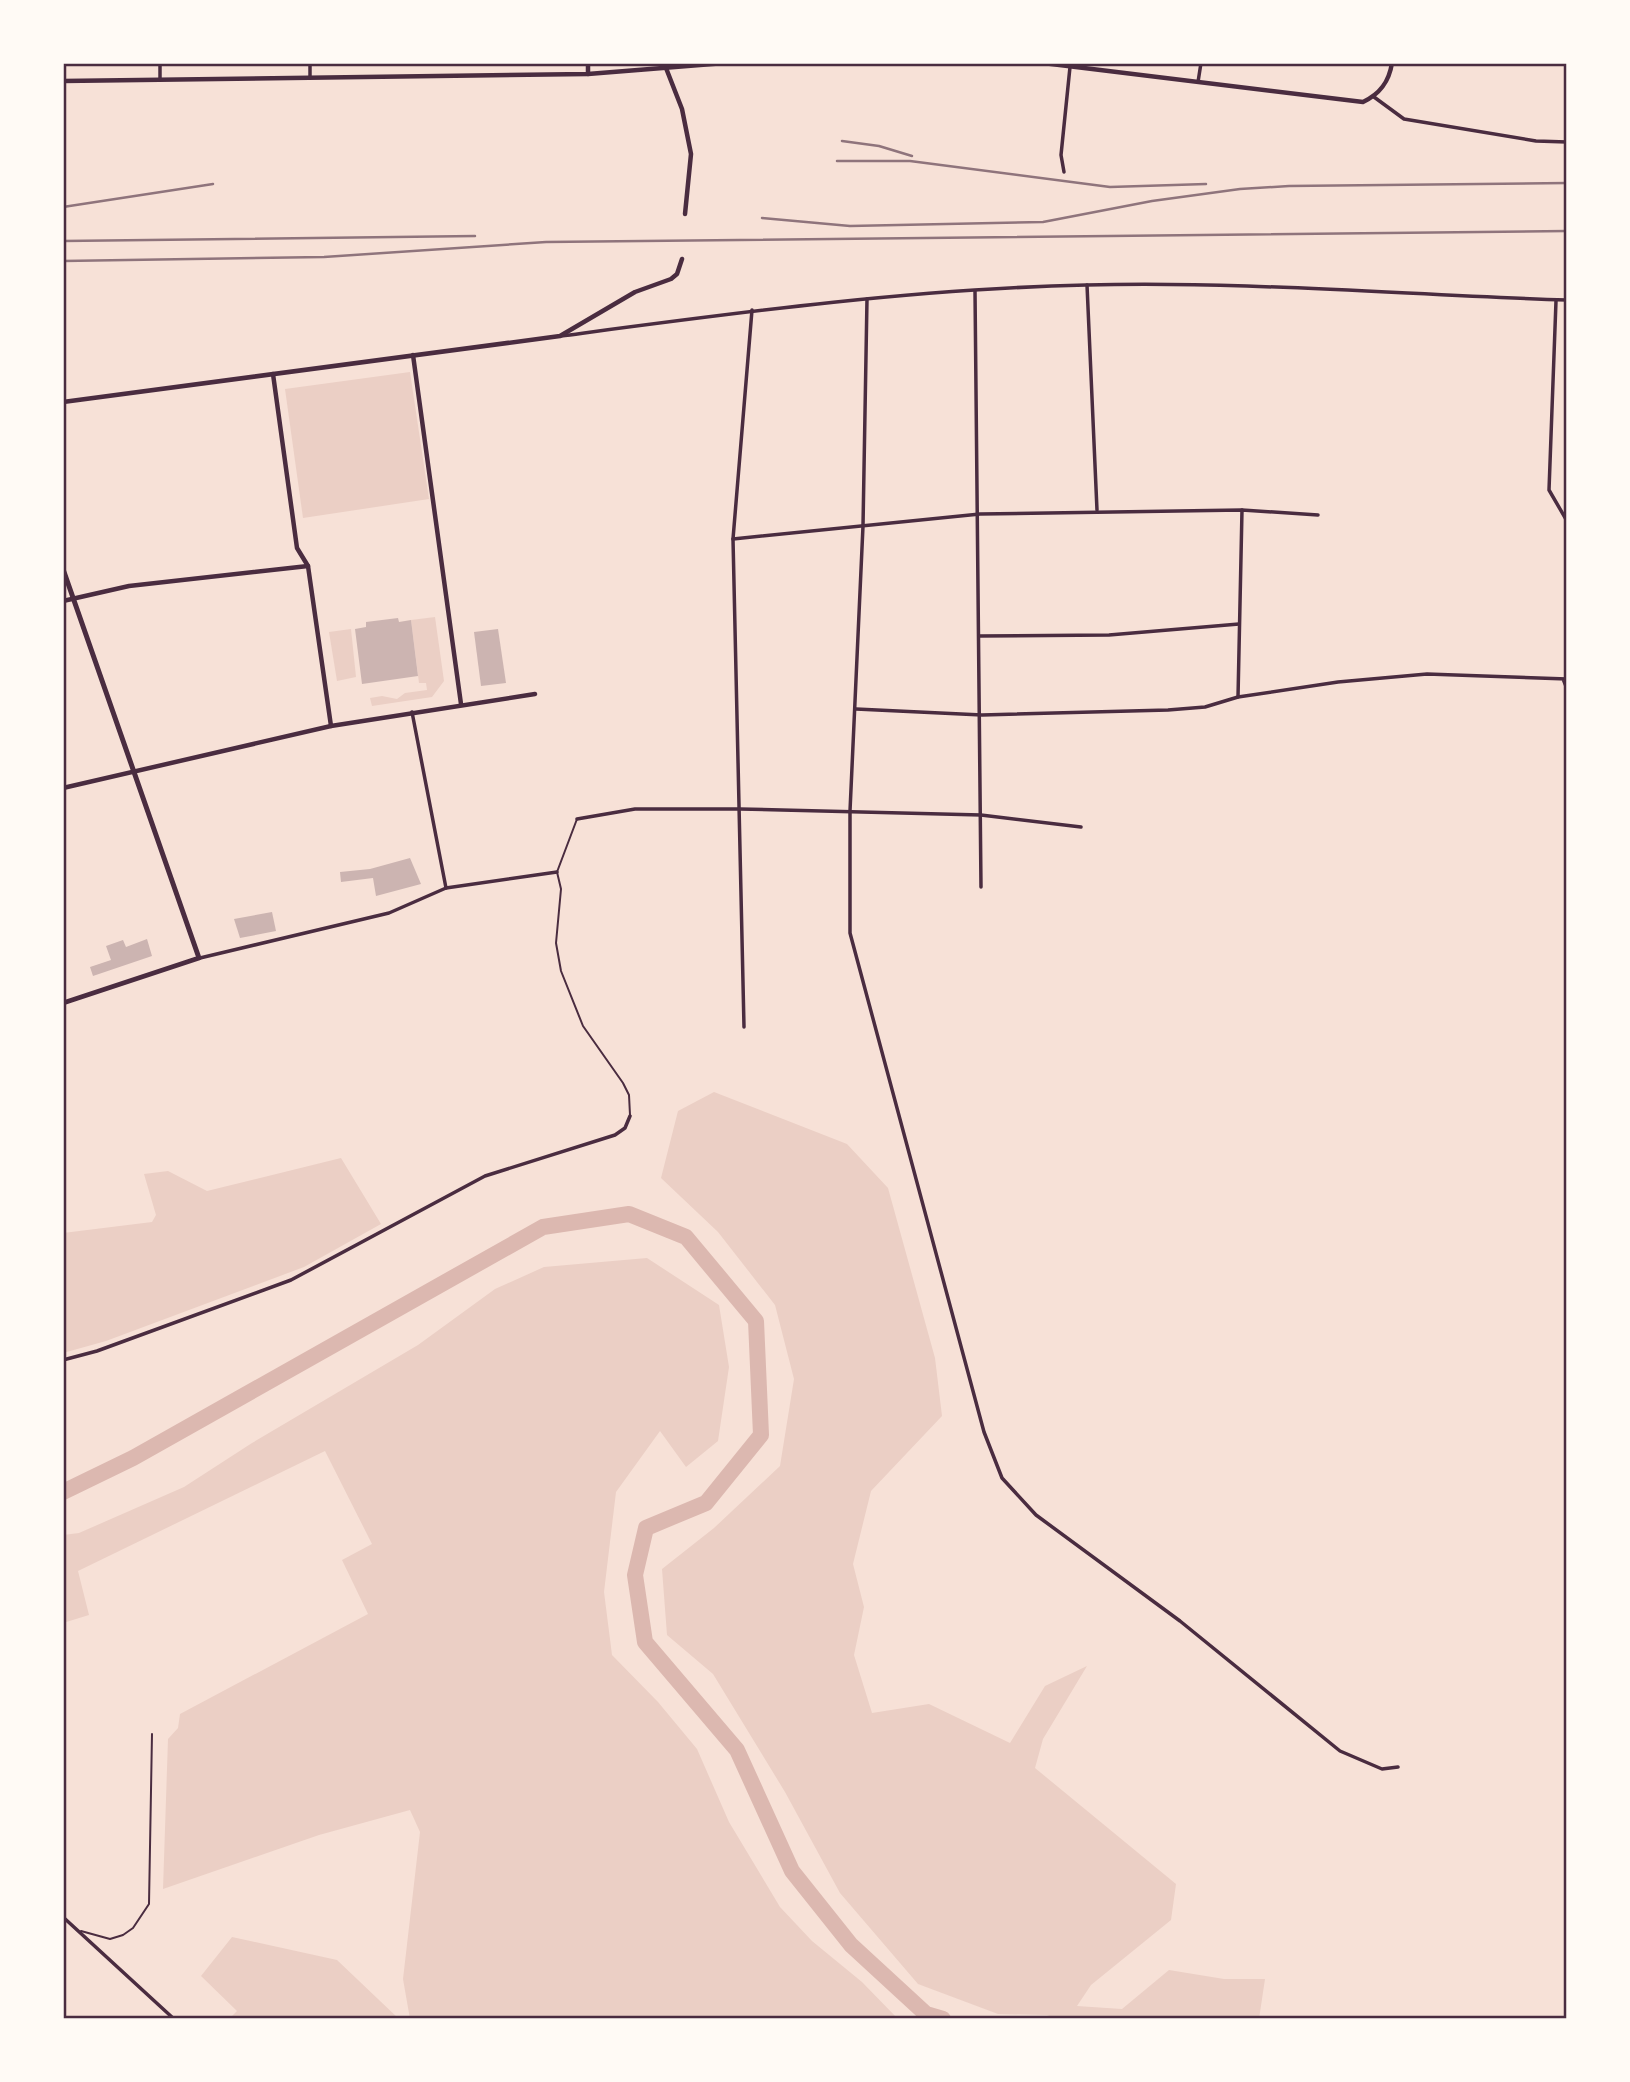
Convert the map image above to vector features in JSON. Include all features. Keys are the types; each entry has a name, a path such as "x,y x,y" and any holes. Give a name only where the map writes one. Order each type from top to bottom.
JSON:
{"main road":[{"path":"63,569 199,958 63,1003"}],"street":[{"path":"160,63 160,80"},
{"path":"310,63 310,78"},
{"path":"588,63 588,74"},
{"path":"63,81 588,74 725,63"},
{"path":"1043,63 1349,102 1363,102 1374,97 1383,87 1392,63"},
{"path":"1198,83 1201,63"},
{"path":"1064,172 1061,155 1070,67"},
{"path":"666,68 682,109 691,154 685,214"},
{"path":"1374,97 1404,119 1536,141 1567,142"},
{"path":"560,336 635,292 671,279 677,274 682,259"},
{"path":"1087,285 1097,511"},
{"path":"63,402 752,310 975,291 1087,285 1355,288 1567,300"},
{"path":"975,291 982,715 981,887"},
{"path":"867,299 863,526 850,811 850,933 984,1432 1002,1478 1036,1515 1180,1622 1340,1751 1382,1769 1398,1768"},
{"path":"1556,300 1549,490 1567,521"},
{"path":"744,1027 733,539 752,310"},
{"path":"413,355 461,704"},
{"path":"273,374 297,548 309,566 331,726"},
{"path":"1561,508 1567,507"},
{"path":"1238,697 1242,510"},
{"path":"733,539 979,514 1242,510 1318,515"},
{"path":"63,601 129,586 309,566"},
{"path":"979,636 1109,635 1239,624"},
{"path":"855,709 982,715 1168,710 1205,707 1238,697 1338,682 1427,674 1565,680"},
{"path":"63,789 331,726 535,694"},
{"path":"412,712 446,888"},
{"path":"577,820 635,809 740,809 981,815 1081,827"},
{"path":"199,958 389,913 446,888 558,872"},
{"path":"63,1360 97,1351 291,1280 485,1176 615,1135 625,1128 630,1116"},
{"path":"63,1917 174,2019"}],"lane":[{"path":"1565,680 1567,691"},
{"path":"577,820 558,872 561,889 556,943 561,971 583,1026 629,1095 630,1116"},
{"path":"77,1930 99,1938 110,1939 123,1935 133,1928 149,1904 152,1734"}],"shaded area":[{"path":"410,372 429,499 303,518 285,389"},
{"path":"435,617 444,681 432,697 372,706 370,698 382,696 397,699 405,693 427,690 426,683 419,683 411,620"},
{"path":"351,629 356,677 337,681 329,632"},
{"path":"714,1092 847,1144 888,1188 935,1358 942,1416 871,1491 853,1564 864,1607 854,1655 872,1713 929,1704 1010,1743 1045,1686 1087,1666 1043,1739 1035,1768 1176,1884 1171,1920 1091,1985 1077,2006 1122,2009 1169,1970 1224,1979 1265,1979 1259,2019 1057,2019 1047,2015 998,2014 918,1984 840,1893 785,1792 713,1674 667,1635 662,1569 714,1528 780,1466 794,1379 775,1305 718,1232 661,1178 678,1111"},
{"path":"341,1158 381,1224 304,1267 106,1341 63,1353 63,1233 152,1222 156,1215 144,1174 168,1171 207,1191"},
{"path":"647,1258 719,1305 729,1367 718,1441 686,1467 660,1431 616,1492 604,1592 612,1655 658,1702 697,1749 729,1822 780,1907 812,1941 862,1982 898,2019 410,2019 403,1979 420,1832 410,1810 319,1835 163,1889 168,1739 178,1728 180,1714 368,1614 342,1560 372,1544 325,1451 78,1571 89,1615 63,1623 63,1535 79,1533 184,1487 252,1443 418,1345 495,1289 544,1267"},
{"path":"232,1937 337,1960 399,2019 229,2019 237,2011 201,1976"}],"building":[{"path":"398,618 399,622 411,620 418,676 362,684 355,629 366,627 366,622"},
{"path":"498,629 506,683 481,686 474,632"},
{"path":"410,858 421,884 376,896 373,878 341,882 340,872 370,869"},
{"path":"272,912 276,931 240,938 234,919"},
{"path":"147,939 152,956 93,976 90,967 111,960 106,946 123,940 126,947"}],"waterway":[{"path":"63,1492 133,1458 543,1227 629,1214 686,1237 756,1321 761,1435 706,1503 646,1528 635,1575 645,1642 737,1750 792,1871 851,1945 926,2014 943,2019"}],"railway":[{"path":"842,141 879,146 912,156"},
{"path":"837,161 910,161 1110,187 1206,184"},
{"path":"762,218 850,226 1043,222 1152,201 1240,189 1289,186 1567,183"},
{"path":"63,207 213,184"},
{"path":"63,261 324,257 546,242 1567,231"},
{"path":"63,241 475,236"}]}
